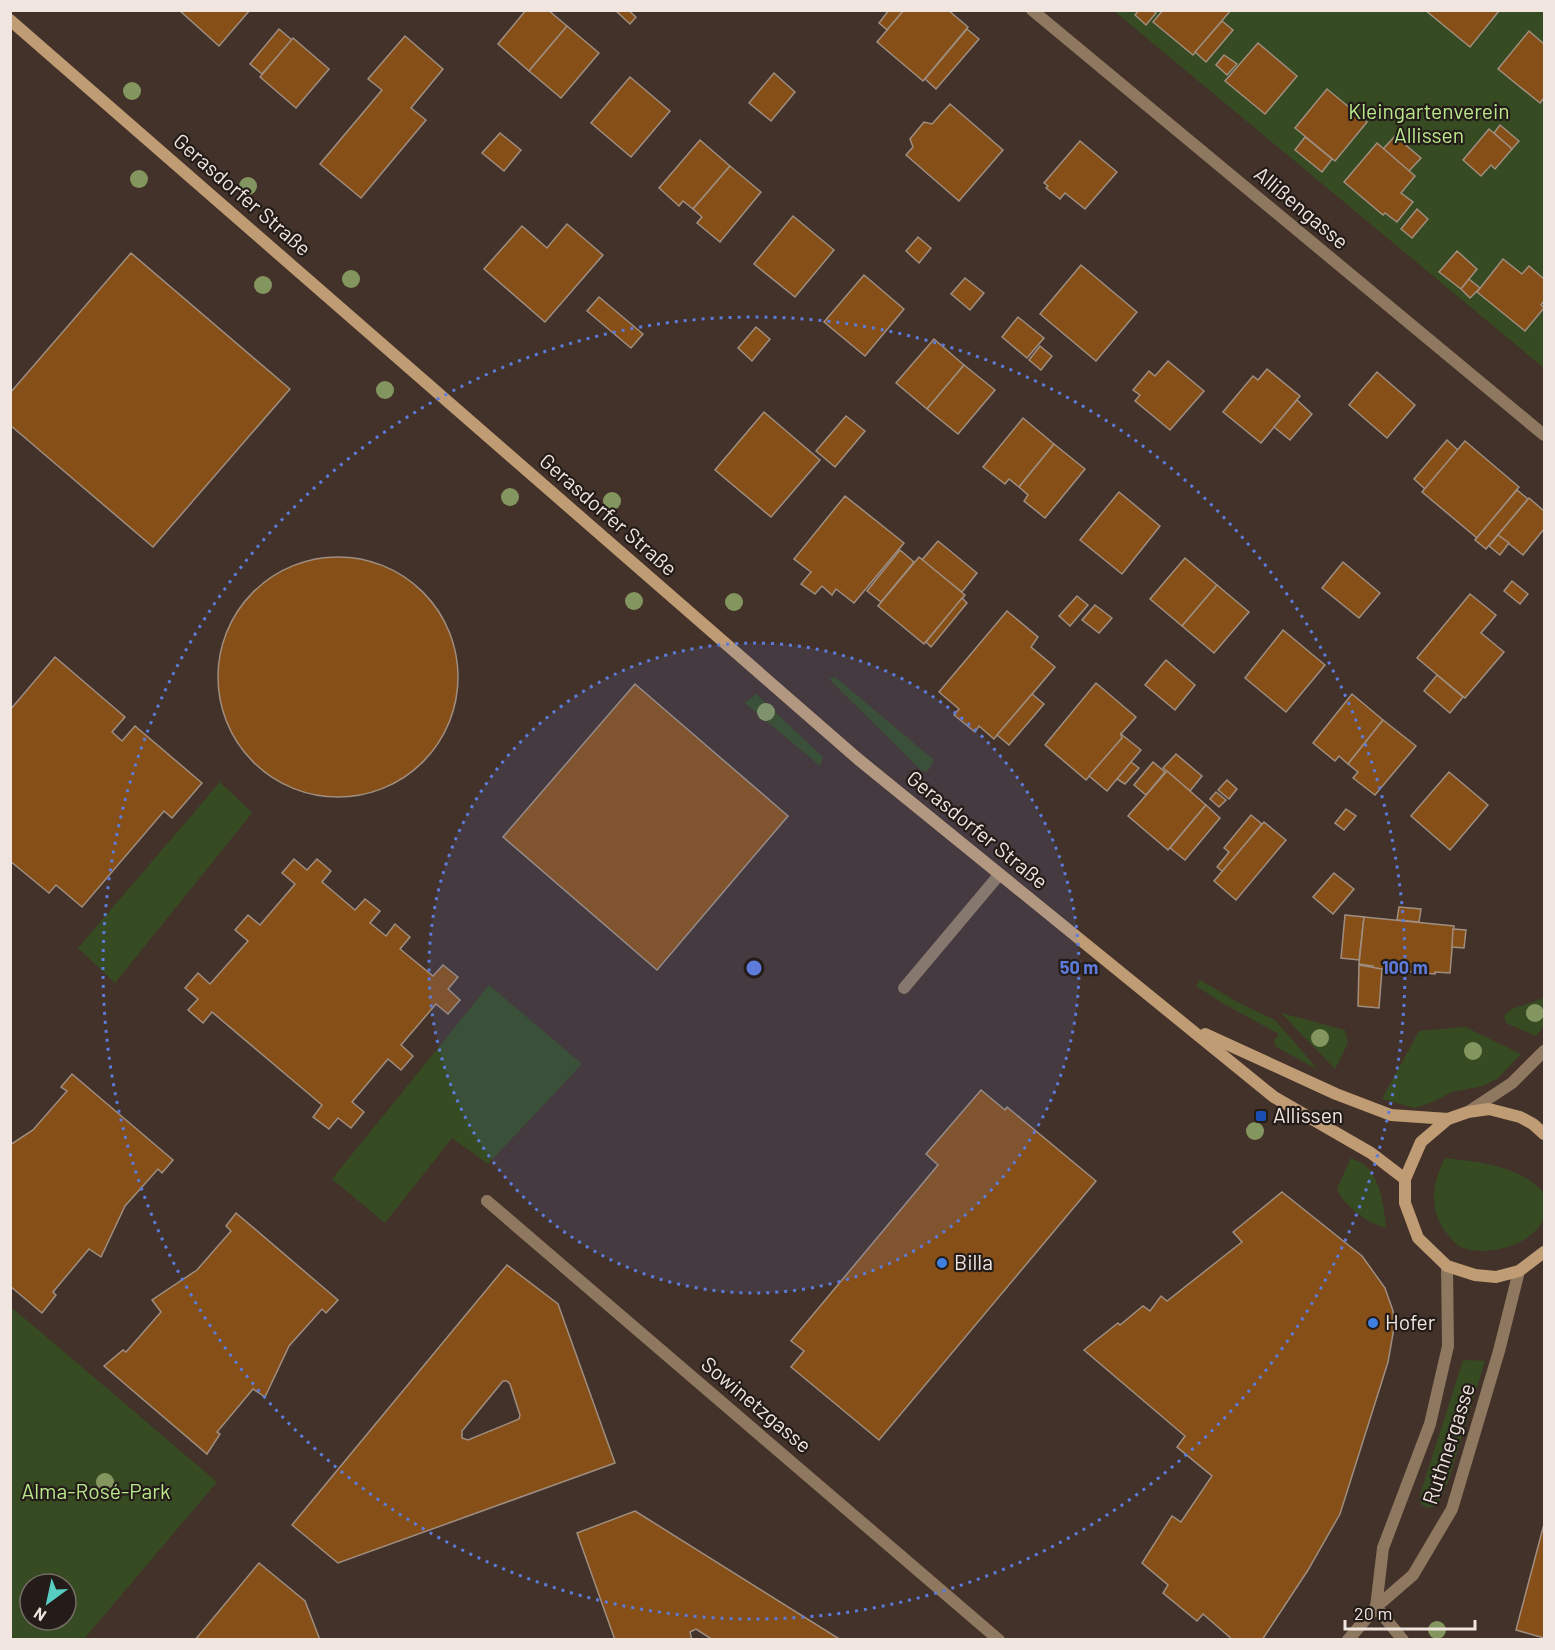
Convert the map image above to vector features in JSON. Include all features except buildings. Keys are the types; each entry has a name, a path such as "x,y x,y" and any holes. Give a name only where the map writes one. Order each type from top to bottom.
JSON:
{"main road":[{"name":"Gerasdorfer Straße","path":"10,20 858,759 1274,1097 1371,1153 1405,1179"},
{"name":"Gerasdorfer Straße","path":"1190,1027 1336,1094 1391,1115 1448,1119"},
{"name":"Gerasdorfer Straße","path":"1545,1134 1520,1116 1489,1109 1468,1112 1448,1119 1421,1142 1405,1179 1405,1203 1418,1238 1447,1266 1475,1275 1496,1277 1519,1271 1545,1252"},
{"name":"Gerasdorfer Straße","path":"1530,1264 1545,1259"}],"street":[{"name":"Allißengasse","path":"1032,10 1545,435"},
{"path":"904,988 999,875"},
{"path":"1468,1112 1512,1083 1545,1051"},
{"name":"Sowinetzgasse","path":"487,1201 999,1640"},
{"name":"Ruthnergasse","path":"1376,1607 1383,1548 1430,1424 1448,1346 1447,1266"},
{"name":"Ruthnergasse","path":"1348,1640 1376,1607 1413,1575 1452,1509 1499,1351 1519,1271"},
{"path":"1376,1607 1403,1640"}],"green space":[{"name":"Kleingartenverein Allissen","path":"1114,11 1544,11 1544,368"},
{"path":"835,677 934,760 928,771 923,772 829,679"},
{"path":"756,694 823,757 820,766 745,703"},
{"path":"220,782 252,813 115,983 78,948"},
{"path":"1200,980 1239,1003 1275,1020 1316,1067 1276,1047 1274,1041 1279,1034 1196,986"},
{"path":"489,985 582,1064 488,1164 452,1138 385,1223 332,1179"},
{"path":"1544,998 1544,1026 1536,1036 1506,1023 1504,1016 1512,1009"},
{"path":"1281,1013 1345,1030 1348,1043 1335,1069"},
{"path":"1465,1027 1521,1054 1497,1079 1483,1086 1452,1092 1415,1108 1382,1099 1419,1031"},
{"path":"1351,1158 1366,1166 1376,1181 1383,1204 1386,1227 1357,1213 1340,1195 1337,1189"},
{"path":"1445,1158 1499,1167 1512,1171 1535,1184 1544,1193 1545,1213 1540,1226 1532,1234 1509,1246 1483,1251 1459,1246 1445,1231 1434,1204 1435,1186"},
{"name":"Alma-Rosé-Park","path":"10,1306 217,1482 84,1639 11,1639"},
{"path":"1463,1360 1485,1361 1448,1482 1437,1506 1427,1508 1421,1504 1420,1495"}],"place":[{"name":"Allissen","path":"1261,1116"},
{"name":"Billa","path":"942,1263"},
{"name":"Hofer","path":"1373,1323"}]}
